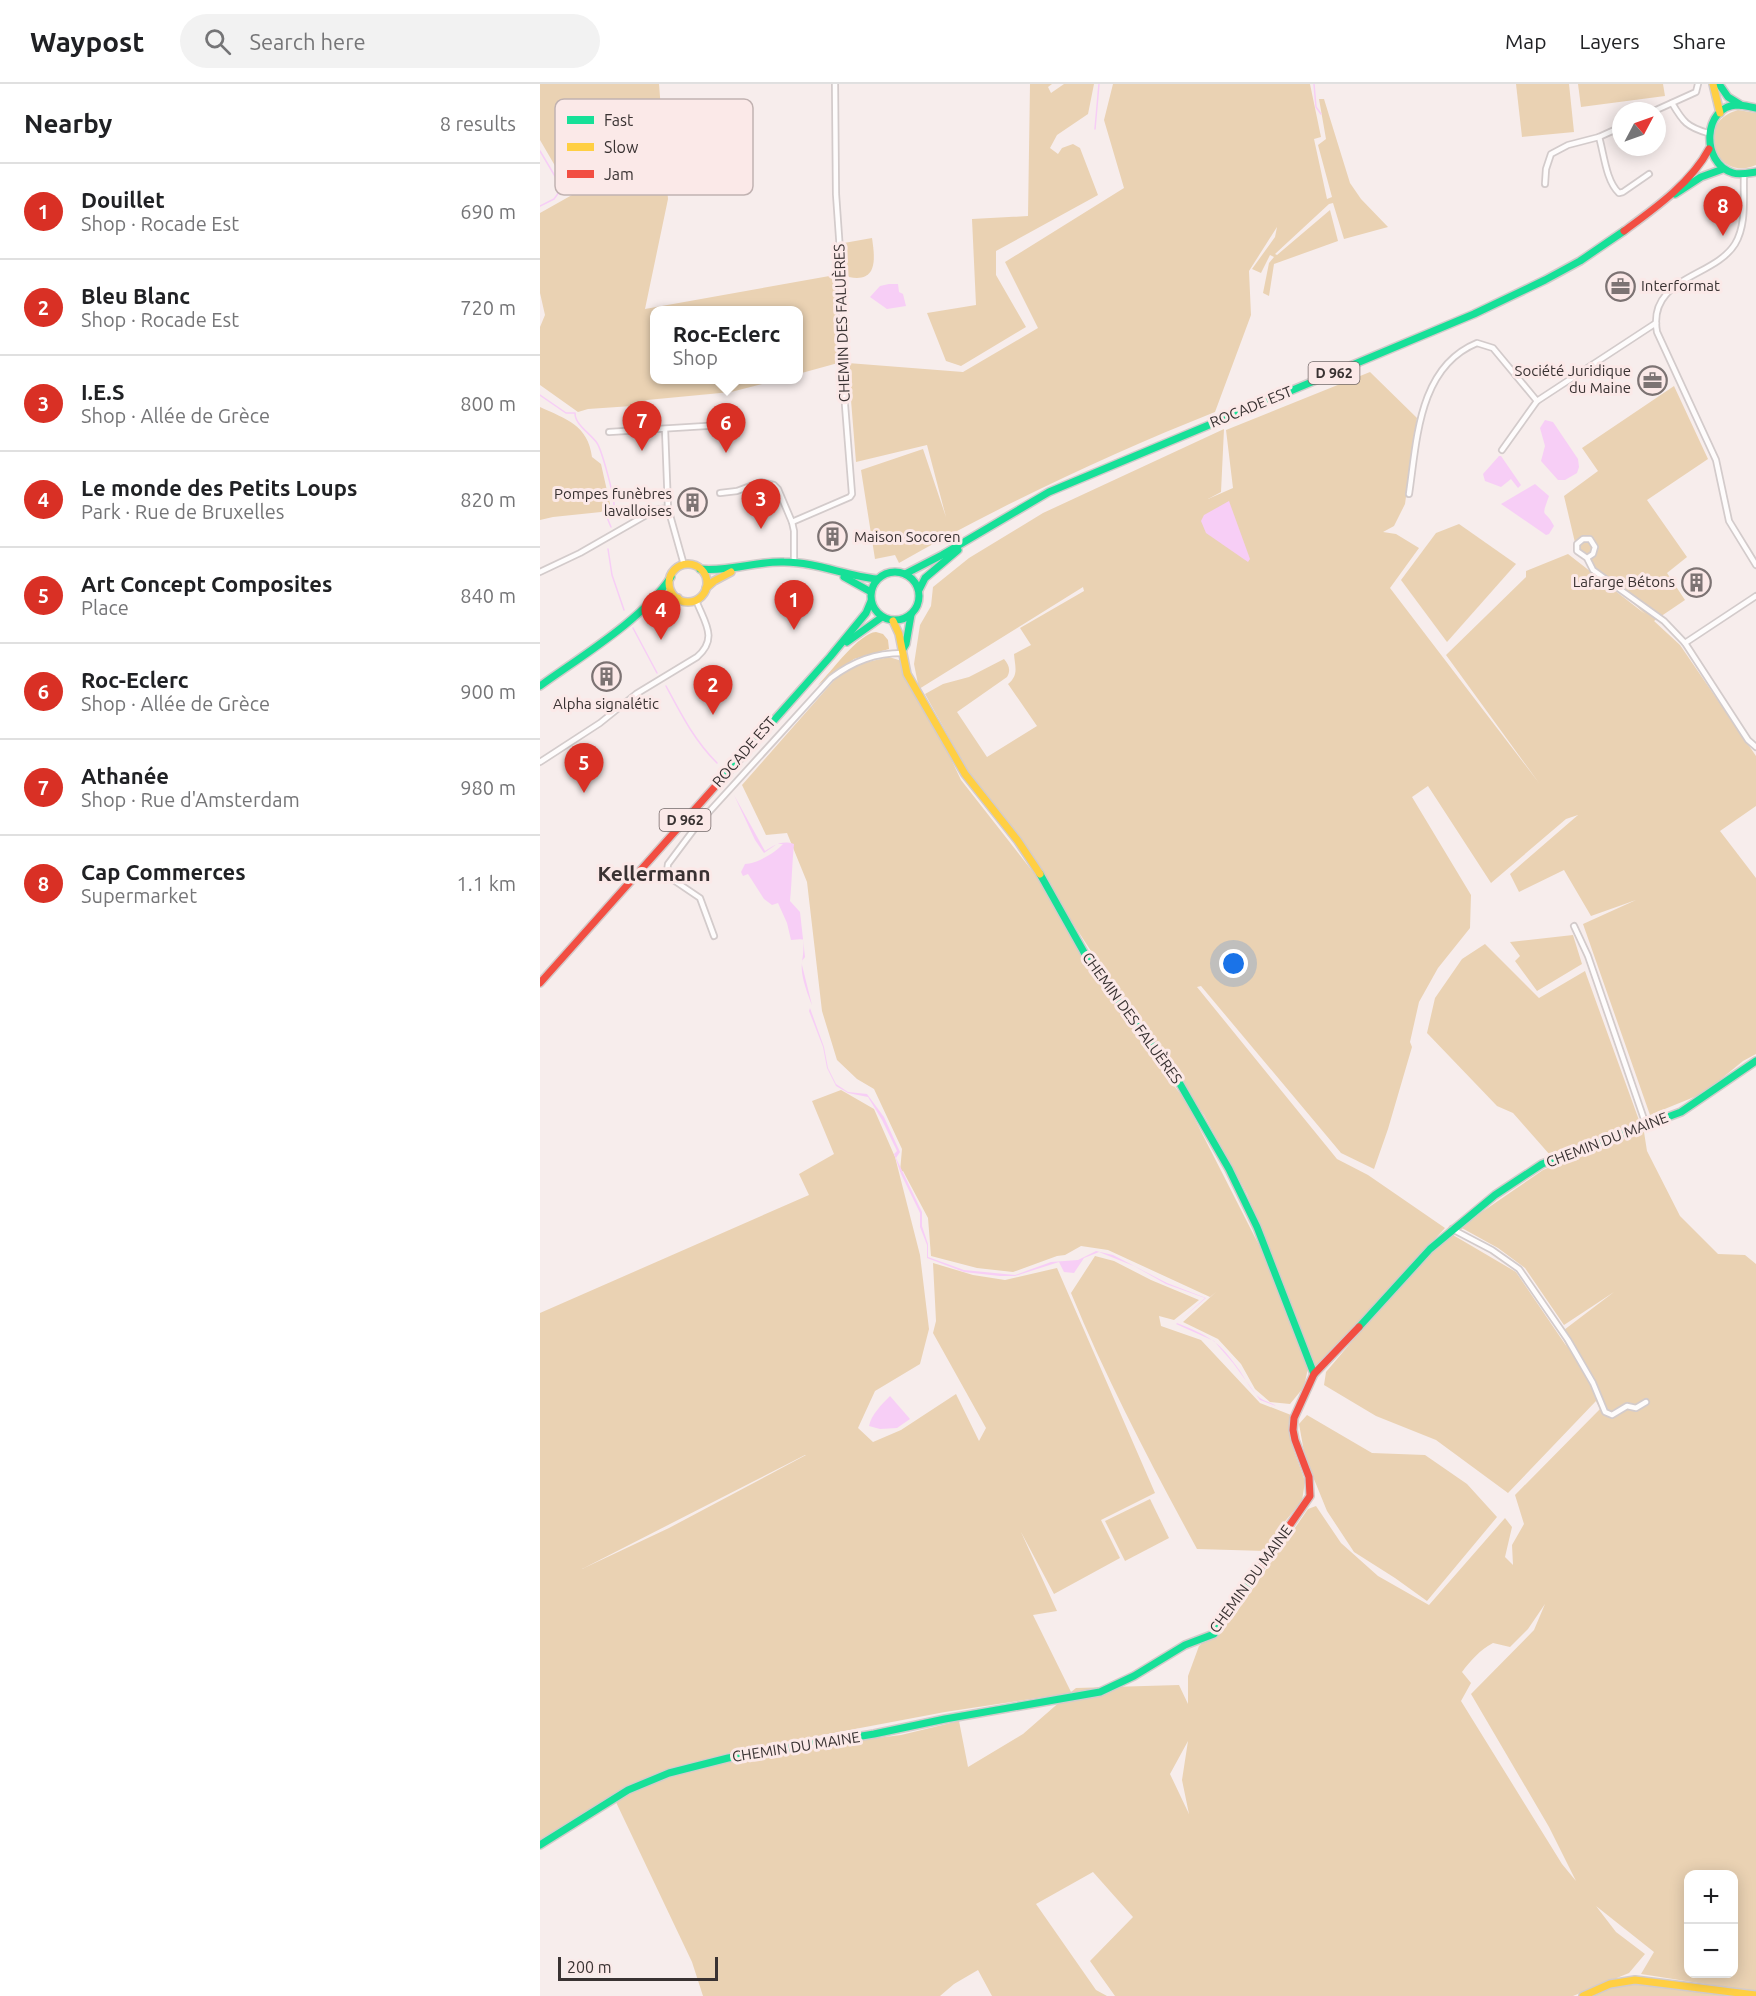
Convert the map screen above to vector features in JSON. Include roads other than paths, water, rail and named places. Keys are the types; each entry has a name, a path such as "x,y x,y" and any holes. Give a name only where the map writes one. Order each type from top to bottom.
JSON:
{"street":[{"name":"CHEMIN DES FALUÈRES","path":"792,522 850,498 852,494 845,405 836,194 835,84"},
{"path":"1666,106 1696,92 1698,84"},
{"path":"1713,84 1720,113"},
{"path":"1719,84 1728,97 1741,105"},
{"path":"1672,103 1683,121 1689,126 1708,133"},
{"path":"1754,106 1741,105 1720,113 1710,126 1708,133 1709,149 1723,169 1744,175 1756,172"},
{"path":"1545,184 1546,169 1551,154 1568,145 1612,131"},
{"path":"1599,137 1609,176 1619,193 1648,174"},
{"name":"D 962","path":"1661,202 1696,170 1709,149"},
{"name":"D 962","path":"1661,202 1701,177 1723,169"},
{"path":"1744,175 1742,221 1736,243 1722,257 1671,289 1660,303 1656,323 1657,332 1716,460 1729,521 1756,565"},
{"name":"ROCADE EST","path":"905,574 923,567 995,521 1048,493 1119,461 1483,310 1545,280 1631,226 1661,202"},
{"path":"1502,450 1537,401 1656,323"},
{"path":"1409,494 1421,416 1430,390 1448,364 1462,351 1477,343 1493,348 1537,401"},
{"path":"609,432 722,425"},
{"path":"665,429 668,508 684,565"},
{"path":"720,493 737,491 761,482 774,485 778,489 792,522 794,562"},
{"path":"540,572 580,553 655,510 668,508"},
{"name":"ROCADE EST","path":"918,590 924,578 938,564 995,521"},
{"path":"1587,558 1593,554 1595,547 1590,539 1583,538 1579,540 1576,548 1579,555 1587,558 1593,570 1664,621 1684,643 1748,740 1756,747"},
{"path":"540,686 644,610 662,592 674,571 684,565 690,564 700,569 713,571 767,563 794,562 836,573 877,579 890,572 905,574 911,578 918,590 918,603 911,615 903,651 877,655 855,662 831,678 698,824 668,864 669,877 700,898 714,936"},
{"path":"700,569 706,578 706,588"},
{"path":"644,610 678,598 690,602 696,600 714,581 736,569"},
{"path":"836,573 871,592"},
{"path":"671,577 671,589 678,598"},
{"path":"877,579 871,592 871,601 877,613 892,621 911,615"},
{"path":"1684,643 1756,596"},
{"path":"540,762 600,723 636,694 705,650 710,634 696,600"},
{"name":"ROCADE EST","path":"540,983 830,657 866,613 871,601"},
{"name":"ROCADE EST","path":"830,657 855,635 882,617"},
{"name":"CHEMIN DES FALUÈRES","path":"892,621 899,634 908,674 965,774 1034,864 1104,984 1163,1059 1190,1100 1245,1199 1314,1374"},
{"path":"1574,926 1588,956 1646,1125"},
{"name":"CHEMIN DU MAINE","path":"540,1845 646,1780 728,1758 874,1734 1100,1692 1134,1677 1185,1645 1214,1634 1310,1496 1309,1477 1293,1430 1294,1418 1314,1374 1411,1269 1452,1229 1495,1195 1542,1164 1691,1107 1756,1061"},
{"path":"1452,1229 1492,1250 1520,1269 1568,1340 1593,1383 1605,1412 1612,1414 1627,1406 1636,1408 1646,1402"},
{"path":"1583,1996 1610,1984 1635,1980 1756,1995"}],"waterway":[{"path":"1095,129 1099,84"},
{"path":"1314,84 1316,107 1321,114"},
{"path":"540,151 555,176"},
{"path":"540,206 557,195"},
{"path":"540,395 566,413 575,413 580,425 597,443 614,502 614,507 606,515 611,527"},
{"path":"608,549 612,575 624,610"},
{"path":"633,628 657,673"},
{"path":"666,686 695,736 717,763"}],"place":[{"name":"Cap Commerces","path":"1723,236"},
{"name":"Interformat","path":"1620,286"},
{"name":"Société Juridique du Maine","path":"1652,380"},
{"name":"Athanée","path":"642,451"},
{"name":"Roc-Eclerc","path":"726,453"},
{"name":"Pompes funèbres lavalloises","path":"693,503"},
{"name":"I.E.S","path":"761,529"},
{"name":"Maison Socoren","path":"833,537"},
{"name":"Lafarge Bétons","path":"1696,582"},
{"name":"Douillet","path":"794,630"},
{"name":"Le monde des Petits Loups","path":"661,640"},
{"name":"Alpha signalétic","path":"606,677"},
{"name":"Bleu Blanc","path":"713,715"},
{"name":"Art Concept Composites","path":"584,793"}],"district":[{"name":"Kellermann","path":"654,874"}]}
